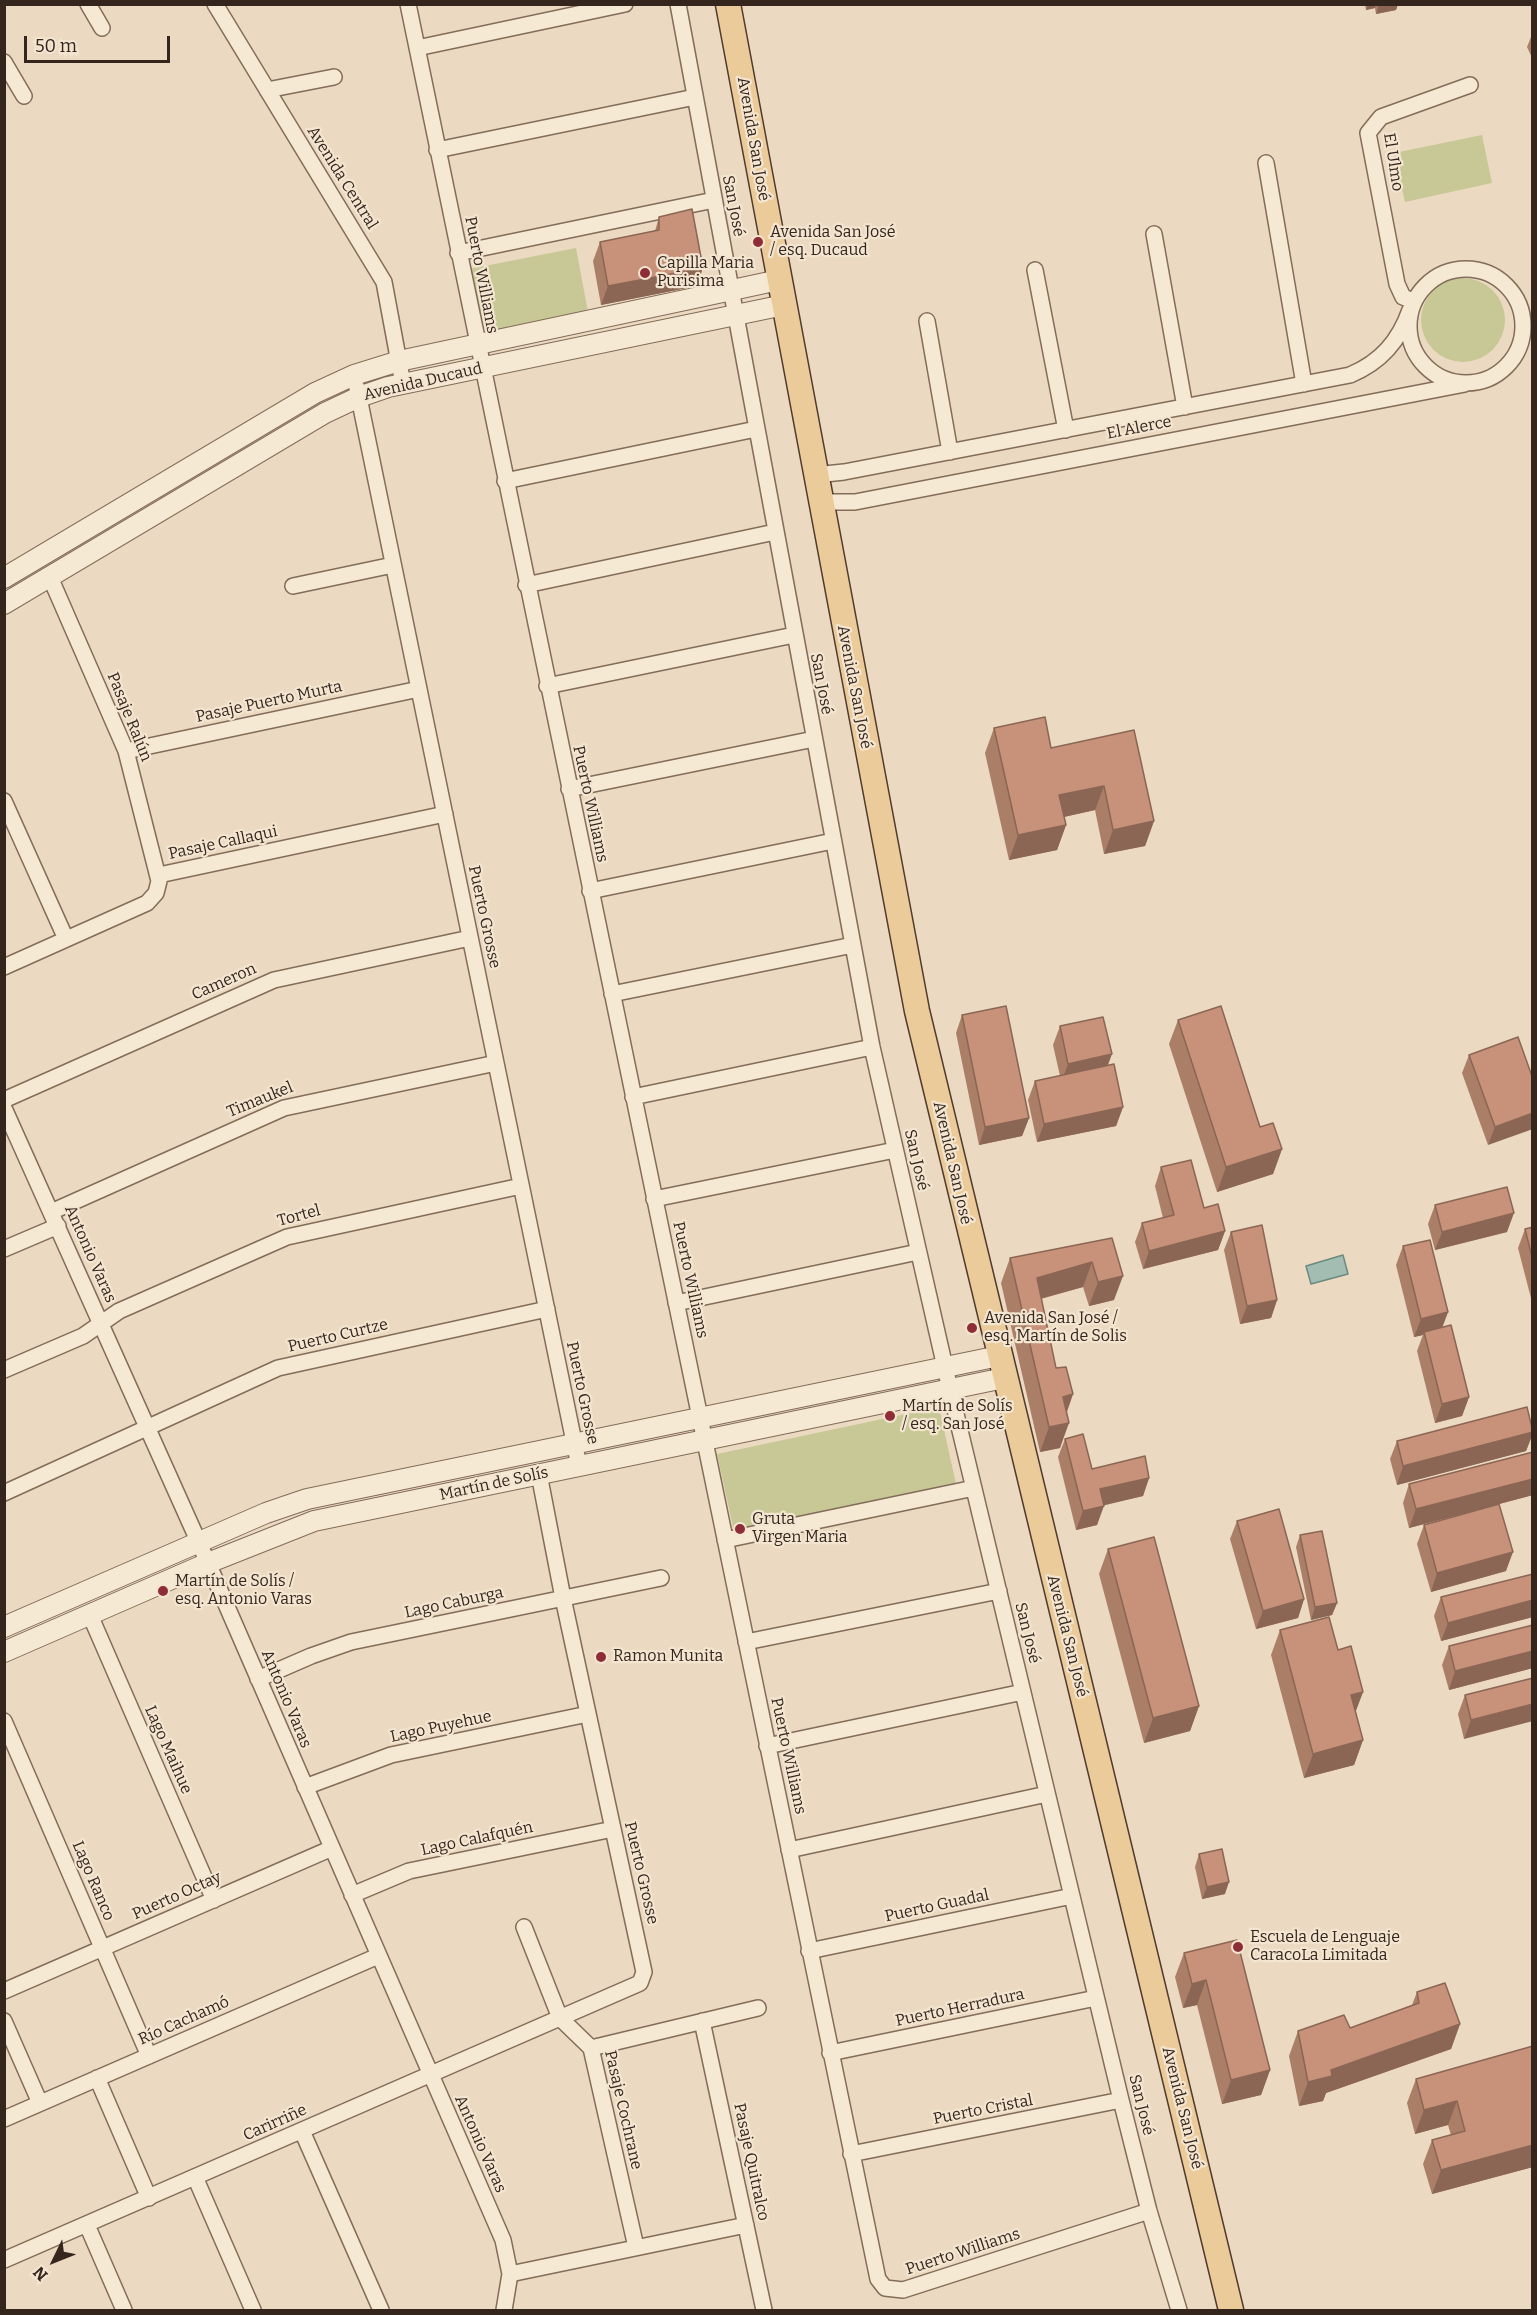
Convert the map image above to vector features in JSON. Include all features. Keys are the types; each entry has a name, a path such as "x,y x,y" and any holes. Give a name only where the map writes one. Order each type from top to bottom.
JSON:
{"main road":[{"name":"Avenida San José","path":"728,4 902,942 1002,1367 1231,2310"}],"street":[{"path":"88,4 102,28"},
{"name":"Avenida Central","path":"215,4 384,282 403,384"},
{"name":"Puerto Williams","path":"408,4 476,345 876,2273 880,2284 891,2290 903,2290 1149,2211"},
{"path":"417,48 625,4"},
{"name":"San José","path":"678,4 872,1047 950,1389 1096,1998 1149,2211 1179,2310"},
{"path":"4,62 24,96"},
{"path":"267,90 334,77"},
{"name":"El Ulmo","path":"1412,305 1403,297 1397,284 1368,133 1381,117 1470,86"},
{"path":"437,150 695,97"},
{"path":"1266,163 1304,384"},
{"path":"458,253 714,200"},
{"path":"1154,234 1185,407"},
{"name":"El Alerce","path":"815,475 950,452 1350,375 1368,366 1392,345 1412,305 1432,279 1457,268 1476,269 1494,275 1509,287 1519,304 1523,322 1518,350 1501,372 1484,381 855,502 820,502"},
{"path":"1035,270 1066,430"},
{"name":"Avenida Ducaud","path":"4,578 285,410 354,375 399,361 779,280"},
{"name":"Avenida Ducaud","path":"4,604 325,413 358,396 403,384 784,305"},
{"path":"1412,305 1408,327 1411,345 1419,360 1440,377 1465,384"},
{"path":"927,321 950,452"},
{"name":"Puerto Grosse","path":"354,375 579,1466"},
{"path":"505,481 756,429"},
{"path":"526,585 775,532"},
{"path":"293,586 393,565"},
{"name":"Pasaje Ralún","path":"50,577 126,750 159,875"},
{"path":"548,686 794,635"},
{"name":"Pasaje Puerto Murta","path":"126,750 419,689"},
{"path":"569,789 814,739"},
{"path":"4,801 66,939"},
{"name":"Pasaje Callaqui","path":"4,967 147,903 156,893 159,875 445,814"},
{"path":"590,891 833,841"},
{"name":"Cameron","path":"4,1100 262,984 470,938"},
{"path":"612,994 853,945"},
{"path":"633,1097 872,1047"},
{"name":"Timaukel","path":"51,1212 290,1106 496,1063"},
{"name":"Antonio Varas","path":"7,1118 208,1563 503,2240 510,2274 504,2310"},
{"path":"654,1199 895,1150"},
{"name":"Tortel","path":"4,1370 82,1336 119,1311 287,1237 521,1186"},
{"path":"4,1250 57,1227"},
{"path":"676,1303 918,1252"},
{"name":"Puerto Curtze","path":"4,1493 259,1376 288,1365 546,1309"},
{"name":"Martín de Solís","path":"4,1627 198,1542 307,1499 945,1367 1002,1367"},
{"name":"Martín de Solís","path":"4,1652 208,1563 314,1521 950,1389 1002,1367"},
{"name":"Puerto Grosse","path":"539,1474 562,1598 644,1972 640,1983 628,1990 560,2018"},
{"path":"725,1540 974,1488"},
{"name":"Lago Caburga","path":"258,1679 351,1642 661,1578"},
{"path":"746,1642 999,1591"},
{"name":"Lago Maihue","path":"90,1615 214,1900"},
{"path":"767,1746 1023,1692"},
{"name":"Lago Puyehue","path":"305,1787 391,1755 588,1714"},
{"name":"Lago Ranco","path":"4,1720 149,2056"},
{"path":"789,1850 1047,1794"},
{"name":"Lago Calafquén","path":"352,1895 409,1871 613,1829"},
{"name":"Puerto Octay","path":"4,1992 332,1848"},
{"name":"Puerto Guadal","path":"809,1951 1072,1896"},
{"name":"Pasaje Cochrane","path":"524,1927 560,2018 591,2048 636,2247"},
{"name":"Río Cachamó","path":"4,2119 378,1956"},
{"name":"Puerto Herradura","path":"830,2053 1096,1998"},
{"path":"591,2048 758,2008"},
{"name":"Carirriñe","path":"4,2260 560,2018"},
{"path":"4,2021 40,2103"},
{"name":"Pasaje Quitralco","path":"702,2021 764,2310"},
{"path":"97,2078 149,2198"},
{"name":"Puerto Cristal","path":"851,2154 1121,2100"},
{"path":"302,2131 381,2310"},
{"path":"195,2177 253,2310"},
{"path":"87,2224 124,2310"},
{"path":"510,2274 746,2224"}],"green space":[{"path":"1482,135 1492,183 1405,202 1394,153"},
{"path":"576,248 588,312 477,334 464,270"},
{"path":"1463,278 1486,285 1498,297 1505,320 1498,343 1486,355 1463,362 1440,355 1428,343 1421,320 1428,297 1440,285"},
{"path":"939,1407 956,1484 734,1531 717,1454"}],"shaded area":[{"path":"1343,1255 1348,1274 1311,1284 1306,1266"}],"building":[{"name":"Capilla Maria Purisima","path":"692,209 703,268 608,286 600,242 659,230 659,217"},
{"path":"1045,717 1051,748 1134,730 1154,821 1113,830 1104,786 1059,795 1066,825 1018,835 994,728"},
{"path":"1006,1006 1029,1118 985,1127 962,1015"},
{"path":"1221,1006 1260,1127 1273,1123 1282,1149 1226,1167 1178,1020"},
{"path":"1103,1017 1112,1054 1068,1064 1060,1026"},
{"path":"1518,1037 1533,1079 1533,1113 1495,1127 1469,1055"},
{"path":"1114,1064 1123,1107 1044,1124 1035,1081"},
{"path":"1191,1160 1204,1208 1218,1204 1225,1231 1149,1251 1142,1223 1174,1215 1161,1167"},
{"path":"1507,1187 1514,1213 1442,1232 1435,1205"},
{"path":"1262,1225 1277,1300 1247,1306 1231,1232"},
{"path":"1533,1227 1533,1261 1525,1229"},
{"path":"1112,1238 1123,1276 1098,1282 1092,1262 1037,1278 1056,1368 1066,1367 1073,1394 1063,1397 1069,1423 1049,1427 1010,1258"},
{"path":"1430,1240 1448,1312 1421,1319 1403,1246"},
{"path":"1451,1325 1469,1397 1442,1404 1424,1332"},
{"path":"1527,1407 1533,1432 1403,1466 1397,1441"},
{"path":"1083,1434 1092,1469 1145,1456 1149,1478 1100,1489 1104,1506 1083,1511 1065,1439"},
{"path":"1533,1452 1533,1479 1416,1509 1409,1484"},
{"path":"1499,1504 1513,1552 1437,1573 1424,1525"},
{"path":"1279,1509 1304,1599 1263,1611 1237,1521"},
{"path":"1322,1531 1337,1603 1315,1607 1300,1535"},
{"path":"1154,1537 1199,1706 1153,1718 1108,1549"},
{"path":"1533,1574 1533,1600 1448,1623 1441,1597"},
{"path":"1329,1617 1338,1650 1351,1646 1363,1692 1351,1695 1363,1740 1313,1754 1280,1630"},
{"path":"1533,1625 1533,1651 1455,1671 1449,1646"},
{"path":"1533,1678 1533,1704 1471,1720 1465,1695"},
{"path":"1222,1849 1229,1882 1207,1887 1199,1854"},
{"path":"1237,1940 1270,2070 1231,2080 1206,1980 1192,1984 1184,1953"},
{"path":"1445,1983 1460,2024 1331,2070 1332,2076 1308,2082 1298,2031 1344,2015 1350,2028 1419,2003 1417,1992"},
{"path":"1533,2046 1533,2145 1441,2170 1432,2140 1465,2131 1457,2101 1424,2110 1416,2079"}],"place":[{"name":"Avenida San José / esq. Ducaud","path":"758,242"},
{"name":"Capilla Maria Purisima","path":"645,273"},
{"name":"Avenida San José / esq. Martín de Solis","path":"972,1328"},
{"name":"Martín de Solís / esq. San José","path":"890,1416"},
{"name":"Gruta Virgen Maria","path":"740,1529"},
{"name":"Martín de Solís / esq. Antonio Varas","path":"163,1591"},
{"name":"Ramon Munita","path":"601,1657"},
{"name":"Escuela de Lenguaje CaracoLa Limitada","path":"1238,1947"}]}
